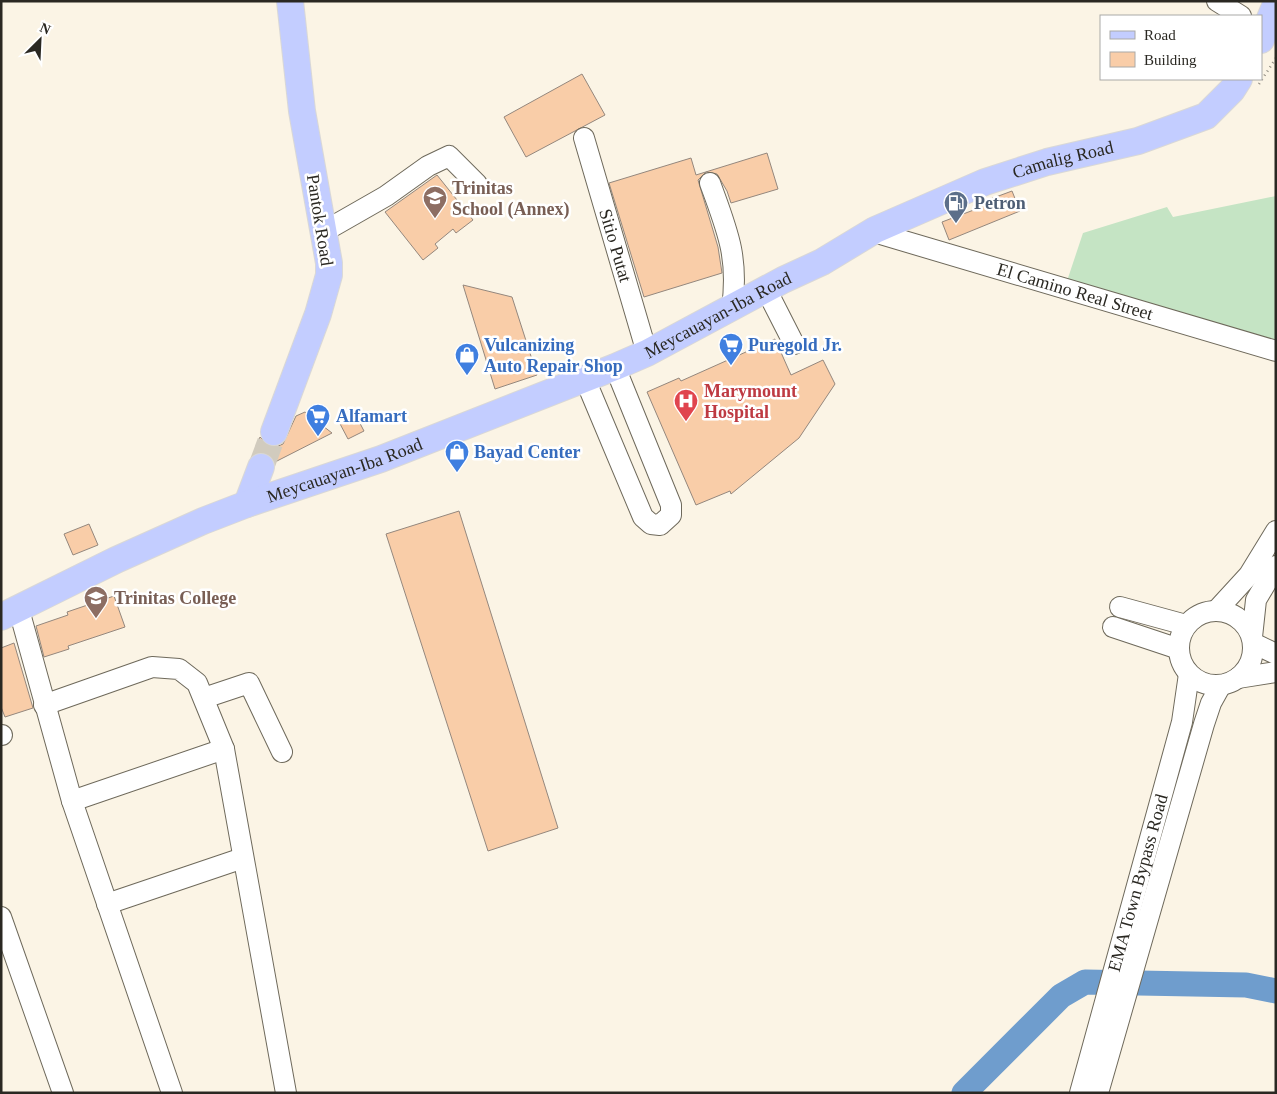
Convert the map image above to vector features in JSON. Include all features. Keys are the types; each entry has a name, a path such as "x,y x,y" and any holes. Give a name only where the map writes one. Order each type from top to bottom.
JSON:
{"main road":[{"name":"Pantok Road","path":"274,432 318,314 329,275 329,263 302,111 290,1"},
{"path":"1262,33 1276,4"},
{"name":"Camalig Road","path":"875,230 985,182 1022,169 1138,141 1178,128 1206,116 1232,90 1238,80"},
{"name":"Meycauayan-Iba Road","path":"10,613 116,560 247,504 381,459 647,353 766,289 822,262 875,230"},
{"path":"247,504 261,467"}],"street":[{"path":"1217,1 1240,15"},
{"path":"1270,1 1276,4"},
{"name":"Sitio Putat","path":"584,138 647,353"},
{"path":"323,232 386,196 428,166 449,156 477,184"},
{"path":"710,183 732,247 735,286 732,308"},
{"name":"El Camino Real Street","path":"875,230 886,236 1276,351"},
{"path":"766,289 794,344"},
{"path":"585,379 643,517 650,524 660,525 671,515 671,505 615,367"},
{"path":"1216,611 1248,575 1276,531"},
{"path":"1230,682 1250,664 1256,600 1276,566"},
{"path":"1120,607 1186,626"},
{"path":"1276,654 1253,640 1240,620 1232,615 1216,611 1199,615 1186,626 1179,641 1180,658 1188,674 1203,683 1230,682 1276,672"},
{"path":"10,613 44,705 72,801 172,1093"},
{"path":"1113,627 1179,649"},
{"path":"44,705 152,667 179,669 198,683 224,749 286,1093"},
{"name":"EMA Town Bypass Road","path":"1128,958 1182,722 1188,674"},
{"name":"EMA Town Bypass Road","path":"1080,1093 1114,1001 1211,703 1230,682"},
{"path":"204,698 249,683 282,752"},
{"path":"72,801 224,749"},
{"path":"107,904 243,858"},
{"path":"1,917 63,1093"},
{"name":"EMA Town Bypass Road","path":"1098,1093 1114,1001"}],"green space":[{"path":"1276,196 1276,342 1067,281 1083,233 1167,207 1173,217"}],"building":[{"path":"582,74 605,115 526,157 504,117"},
{"path":"767,153 778,189 731,203 727,191 717,174 706,172 698,180 718,247 722,273 644,297 609,183 691,158 696,175"},
{"path":"437,175 473,220 456,233 453,229 435,244 438,248 423,260 385,212"},
{"path":"1012,191 1020,211 949,240 942,222 979,208 977,204"},
{"path":"463,285 512,297 537,375 495,389"},
{"path":"775,339 791,375 823,360 835,384 799,438 731,494 730,491 696,505 647,392 679,378 681,381"},
{"path":"305,412 332,433 275,462 266,453 253,455 260,437 269,446 276,447 283,444 296,416"},
{"path":"354,412 364,431 348,439 338,420"},
{"path":"459,511 558,828 488,851 386,534"},
{"path":"89,524 98,545 73,555 64,534"},
{"name":"Trinitas College","path":"114,596 125,627 68,646 69,649 44,657 36,626 68,615 67,612"},
{"path":"14,643 33,708 5,717 1,707 1,648"}],"waterway":[{"path":"964,1093 1061,996 1085,982 1246,985 1276,991"}],"tunnel":[{"path":"261,467 274,432"}],"place":[{"name":"Trinitas School (Annex)","path":"435,219"},
{"name":"Petron","path":"956,224"},
{"name":"Puregold Jr.","path":"731,366"},
{"name":"Vulcanizing Auto Repair Shop","path":"467,376"},
{"name":"Marymount Hospital","path":"686,422"},
{"name":"Alfamart","path":"318,437"},
{"name":"Bayad Center","path":"457,473"},
{"name":"Trinitas College","path":"96,619"}]}
